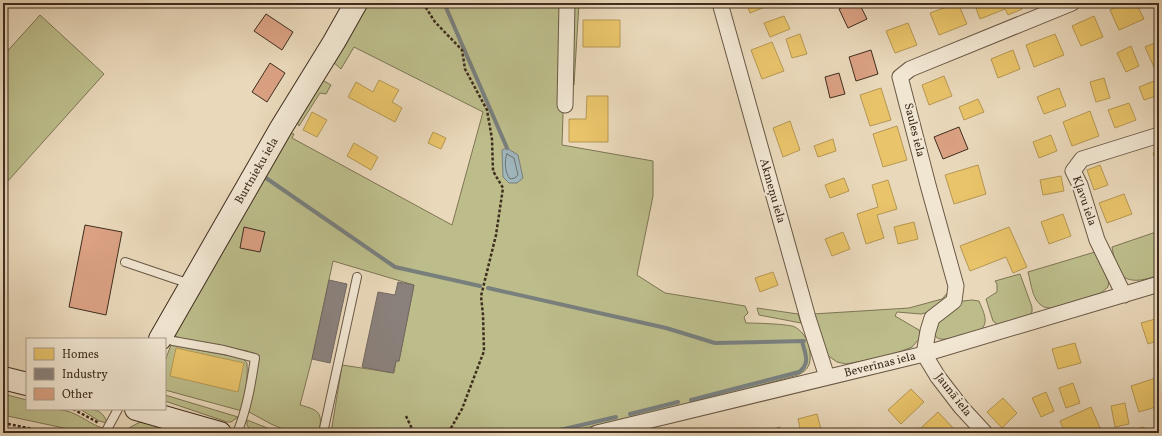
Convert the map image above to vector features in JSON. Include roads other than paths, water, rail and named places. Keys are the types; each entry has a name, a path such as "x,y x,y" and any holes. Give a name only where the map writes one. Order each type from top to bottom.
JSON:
{"street":[{"name":"Burtnieku iela","path":"161,337 356,3"},
{"path":"565,105 567,3"},
{"name":"Akmeņu iela","path":"720,3 808,318 827,378"},
{"name":"Saules iela","path":"924,354 932,318 954,301 956,286 900,77 910,69 1072,3"},
{"name":"Kļavu iela","path":"1124,295 1097,240 1074,170 1082,159 1159,135"},
{"name":"Beverīnas iela","path":"597,433 645,428 827,378 924,354 1159,284"},
{"name":"Jaunā iela","path":"924,354 938,377 960,407 985,433"},
{"path":"3,378 26,384"},
{"path":"140,410 220,433"}],"lane":[{"path":"125,262 191,284"},
{"path":"323,433 357,277"},
{"path":"166,339 224,350 255,358 243,419 238,433"},
{"path":"105,433 117,410"}],"water":[{"path":"507,148 518,155 523,178 517,183 509,183 503,177 502,150"}],"waterway":[{"path":"444,3 507,148"},
{"path":"266,178 395,267 480,286"},
{"path":"488,288 666,328 715,343 804,341"},
{"path":"691,400 799,372 803,369 806,362 806,354 802,341"},
{"path":"630,414 678,402"},
{"path":"547,433 616,417"}]}
